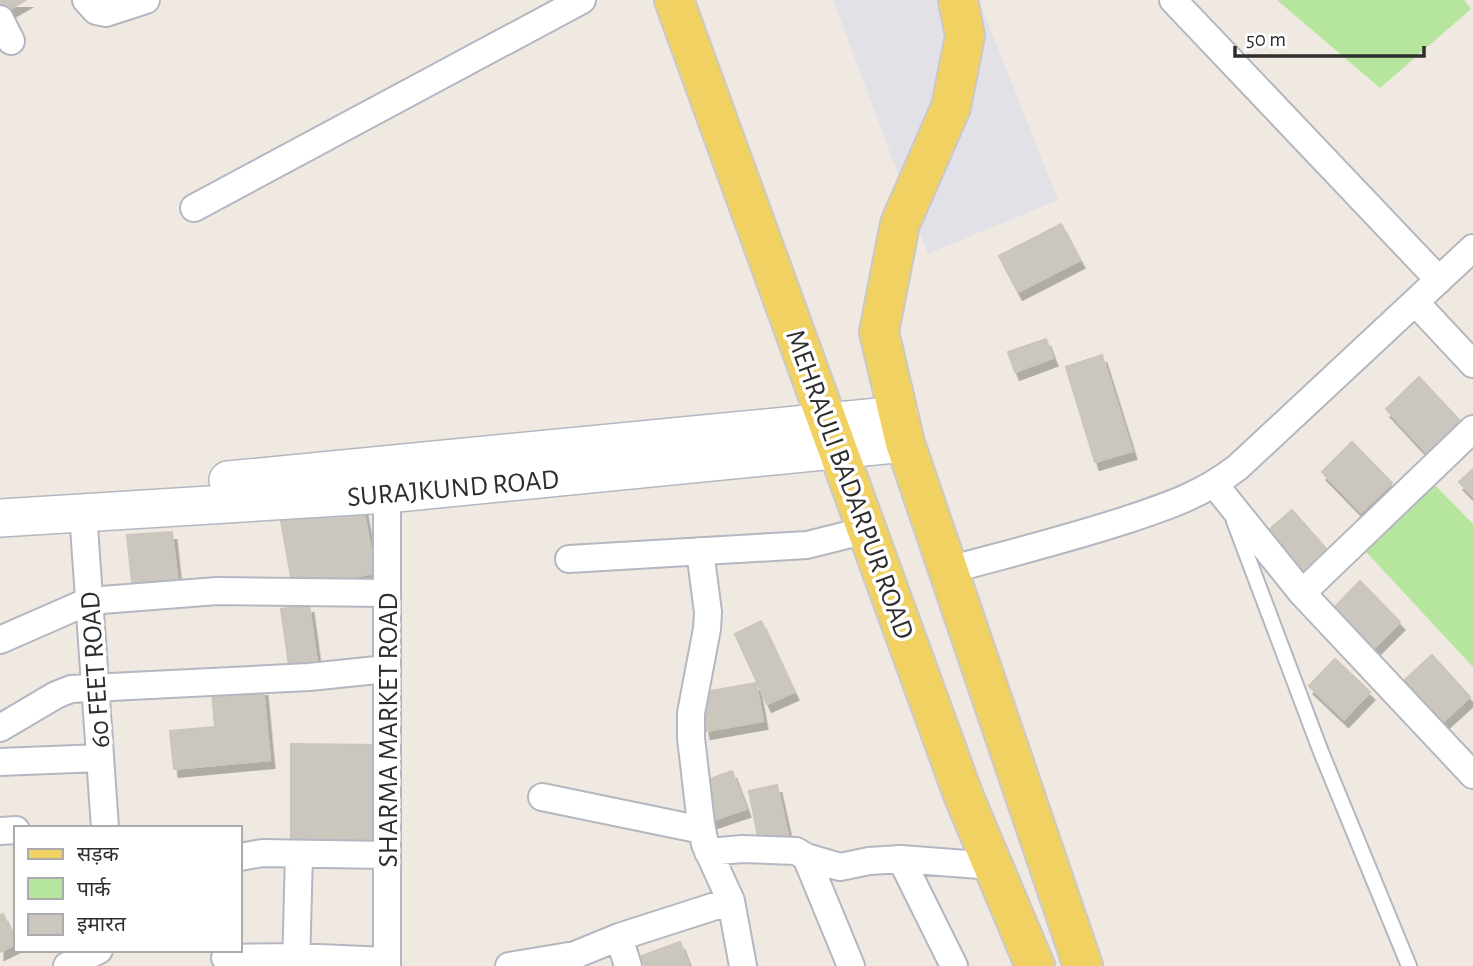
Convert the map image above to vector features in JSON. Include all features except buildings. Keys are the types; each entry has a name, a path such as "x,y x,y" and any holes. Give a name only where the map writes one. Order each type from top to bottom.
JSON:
{"main road":[{"name":"MEHRAULI BADARPUR ROAD","path":"674,0 964,797 1035,966"},
{"path":"958,0 965,36 951,107 900,223 879,332 902,429 1083,966"},
{"name":"SURAJKUND ROAD","path":"0,518 387,494 902,429"},
{"name":"SURAJKUND ROAD","path":"0,493 212,481 834,436"}],"street":[{"path":"86,0 96,11 106,13 146,0"},
{"path":"194,208 582,0"},
{"path":"1173,0 1439,280"},
{"path":"949,570 1075,537 1186,500 1221,493 1238,467 1473,247"},
{"path":"1415,302 1473,364"},
{"path":"1302,593 1473,429"},
{"path":"1221,493 1302,593 1473,775"},
{"name":"SHARMA MARKET ROAD","path":"387,494 387,963"},
{"name":"60 FEET ROAD","path":"83,512 105,826"},
{"path":"569,559 822,543 867,530"},
{"path":"699,551 707,603 707,629 691,713 691,738 705,841 731,901 743,966"},
{"path":"0,640 89,601 217,591 387,593"},
{"path":"0,728 65,690 309,677 387,669"},
{"path":"0,762 100,758"},
{"path":"542,797 705,841 742,849 796,851 806,857 840,867 869,861 901,859 992,866"},
{"path":"242,857 262,853 387,855"},
{"path":"296,961 299,854"},
{"path":"806,857 850,966"},
{"path":"901,859 954,966"},
{"path":"509,966 575,955 619,937 731,901"},
{"path":"619,937 628,966"},
{"path":"67,966 95,952"},
{"path":"225,958 387,963"}],"lane":[{"path":"1221,493 1321,752 1409,966"}],"shaded area":[{"path":"833,0 979,0 1058,200 928,254"}],"green space":[{"path":"1277,0 1464,0 1471,9 1380,88"},
{"path":"1432,482 1473,524 1473,667 1357,542"}]}
